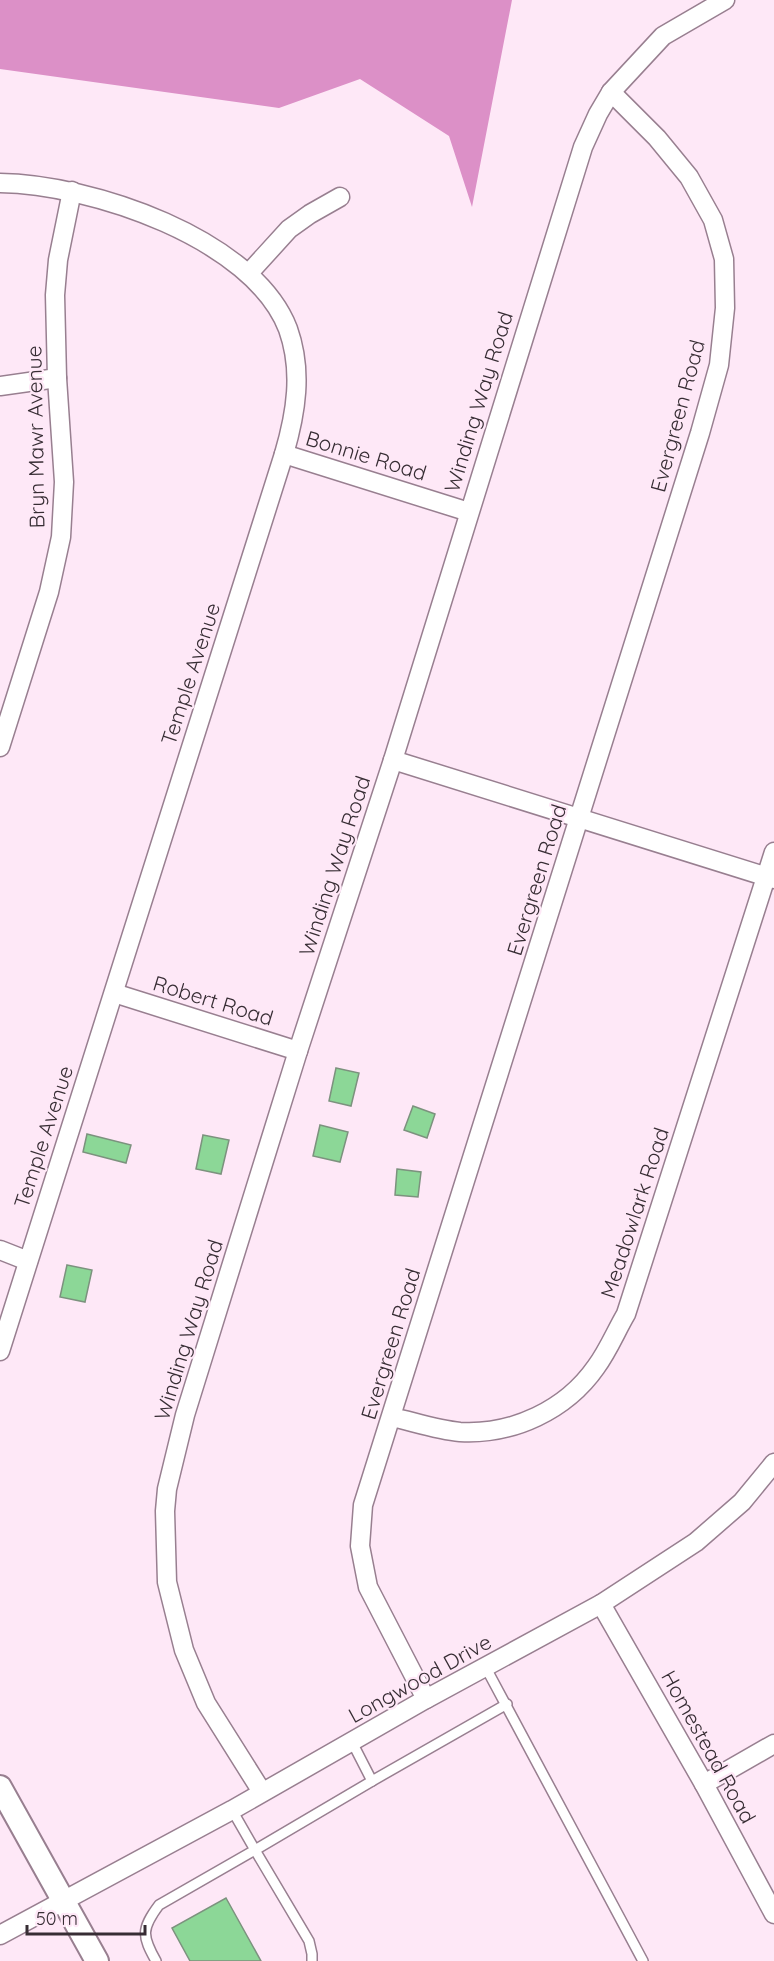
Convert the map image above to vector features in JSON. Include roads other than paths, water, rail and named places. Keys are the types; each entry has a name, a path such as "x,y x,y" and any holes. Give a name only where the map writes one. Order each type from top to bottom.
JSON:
{"street":[{"name":"Winding Way Road","path":"262,1792 206,1703 184,1650 166,1582 167,1489 185,1415 298,1051 393,760 583,147 611,92 663,36 725,0"},
{"name":"Evergreen Road","path":"426,1699 368,1587 360,1546 363,1505 580,818 719,365 725,308 724,259 713,220 689,177 657,138 611,92"},
{"name":"Temple Avenue","path":"0,183 35,185 72,191 115,203 167,224 223,255 249,273 278,310 288,331 297,374 297,397 291,433 0,1351"},
{"name":"Bryn Mawr Avenue","path":"0,747 51,585 59,551 64,498 57,378 56,273 72,191"},
{"path":"249,273 289,229 340,197"},
{"path":"0,386 57,378"},
{"name":"Bonnie Road","path":"284,454 469,512"},
{"path":"393,760 770,878"},
{"name":"Meadowlark Road","path":"392,1417 460,1432 502,1429 540,1416 576,1391 597,1367 626,1314 770,878 774,852"},
{"name":"Robert Road","path":"114,993 298,1051"},
{"path":"0,1250 28,1261"},
{"name":"Longwood Drive","path":"0,1935 232,1810 426,1699 601,1604 696,1542 742,1502 774,1462"},
{"name":"Homestead Road","path":"601,1604 704,1784 774,1914"},
{"path":"704,1784 774,1744"},
{"path":"0,1787 97,1961"}],"lane":[{"path":"486,1668 643,1961"},
{"path":"156,1961 145,1941 148,1920 159,1905 507,1704"},
{"path":"351,1742 372,1781"},
{"path":"232,1810 309,1941 312,1961"}]}
